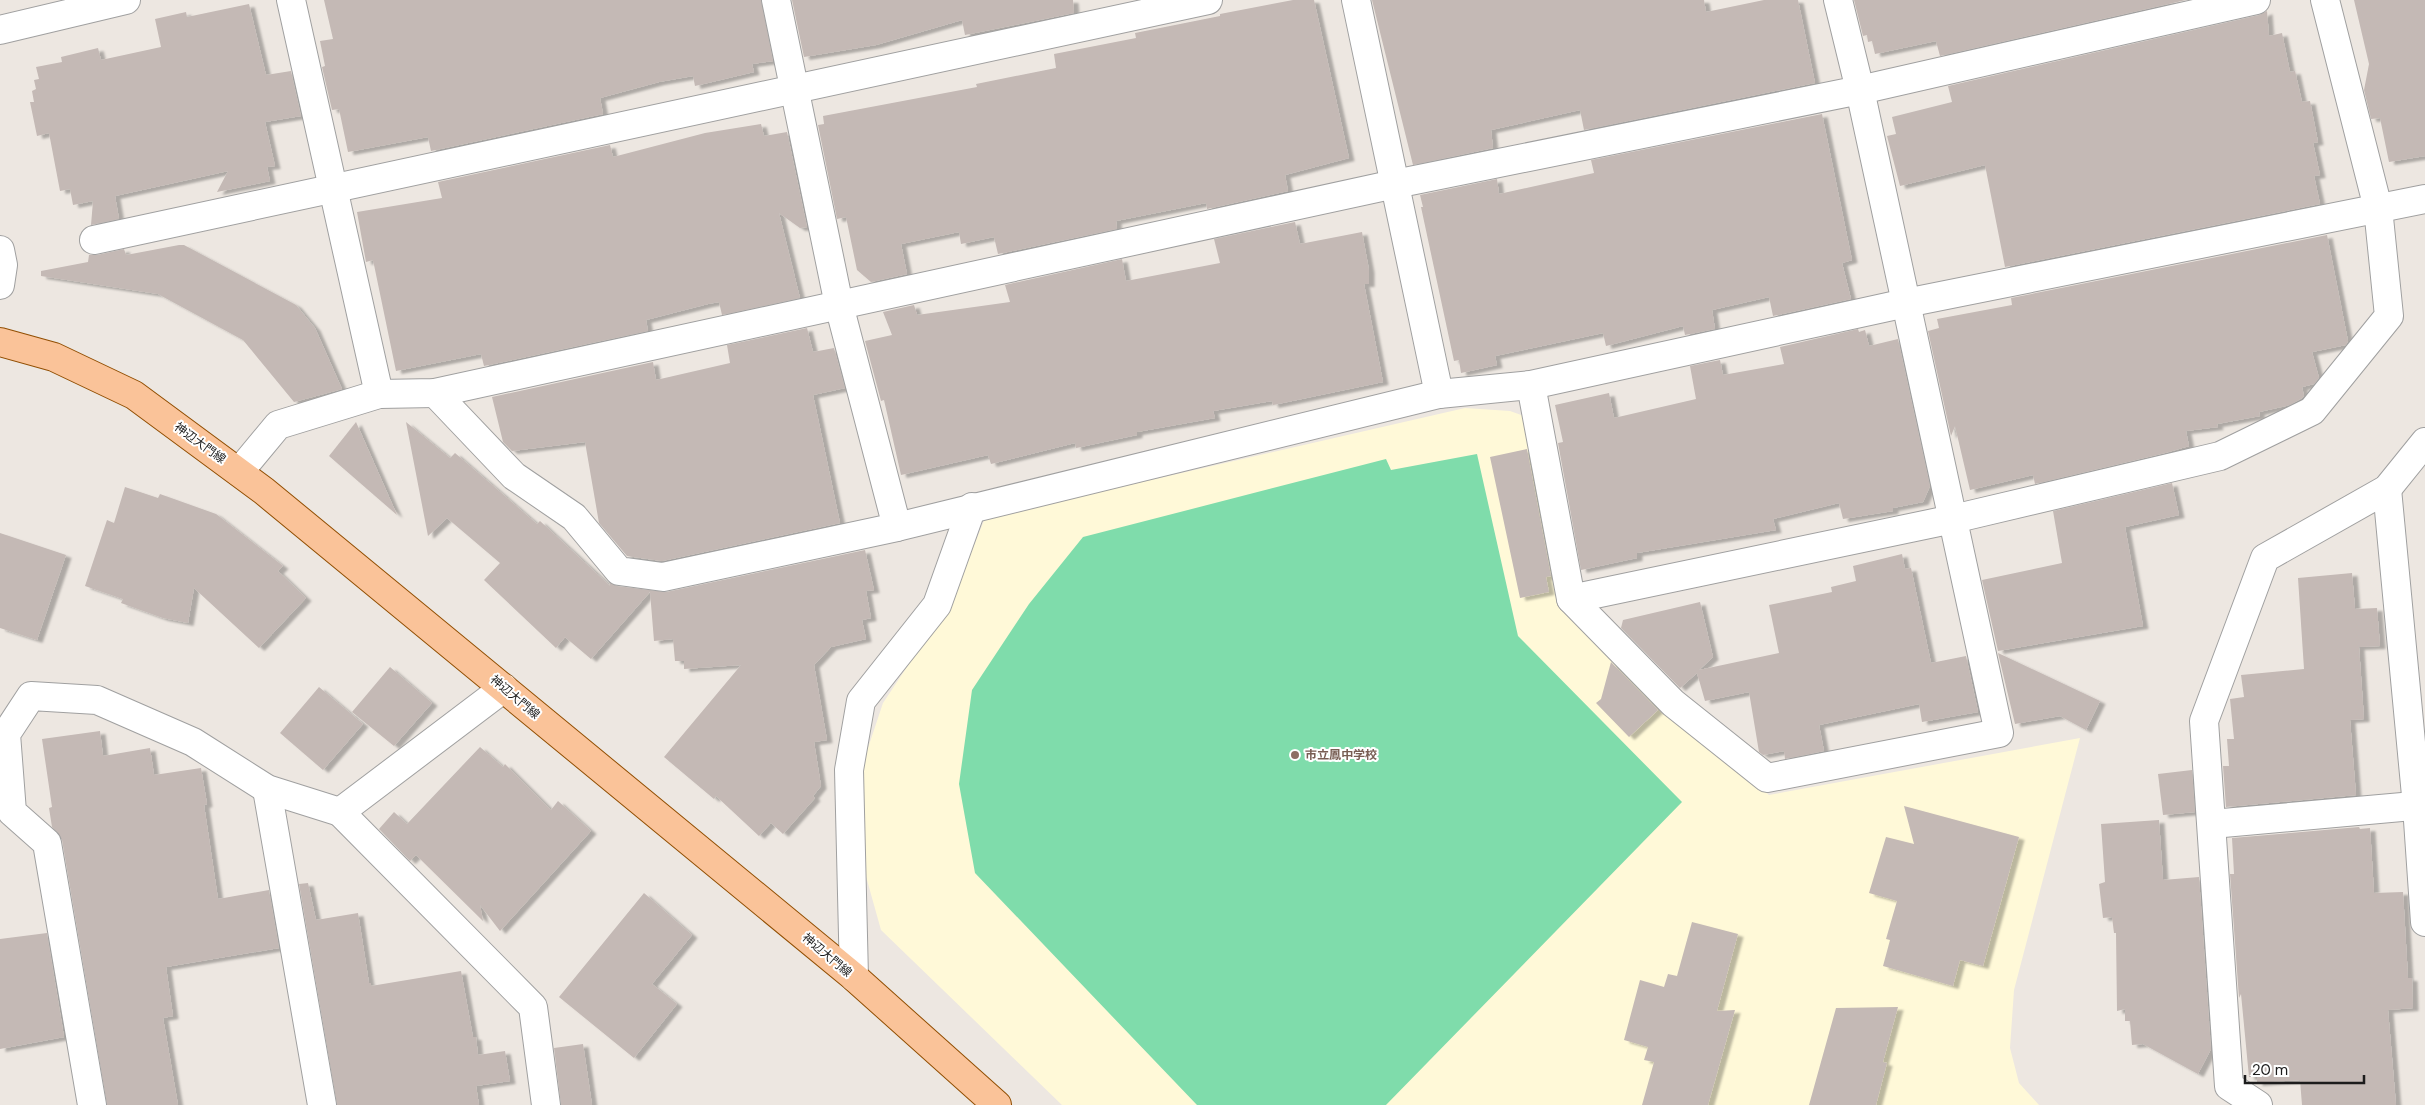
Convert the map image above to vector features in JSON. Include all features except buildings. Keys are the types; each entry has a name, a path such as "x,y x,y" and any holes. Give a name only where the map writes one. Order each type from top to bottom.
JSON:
{"main road":[{"name":"神辺大門線","path":"0,342 54,357 134,395 239,472 854,977 997,1105"}],"street":[{"path":"0,30 126,0"},
{"path":"291,0 379,394"},
{"path":"776,0 839,304 897,527"},
{"path":"94,240 1208,0"},
{"path":"1356,0 1439,394"},
{"path":"1530,384 1571,600 1673,703 1766,778 2000,733 1860,90 1838,0"},
{"path":"239,472 278,425 379,394 435,393 1395,184 1860,90 2256,0"},
{"path":"1571,600 1953,519 2220,456 2312,411 2389,316 2378,208 2325,0"},
{"path":"435,393 514,476 574,517 619,571 663,577 897,527 972,507 1439,394 1530,384 1906,303 2425,199"},
{"path":"0,250 3,265 0,285"},
{"path":"2258,1105 2229,1086 2204,721 2265,558 2387,489 2425,442"},
{"path":"2387,489 2421,805 2425,922"},
{"path":"854,977 849,770 860,701 937,605 972,507"},
{"path":"340,812 504,688"},
{"path":"92,1105 47,843 6,813 6,734 32,696 96,700 193,742 267,789 340,812 533,1007 546,1105"},
{"path":"267,789 322,1105"},
{"path":"2212,824 2421,805"}],"shaded area":[{"name":"市立鳳中学校","path":"1465,408 1510,411 1524,416 1562,611 1769,795 2080,738 2014,990 2010,1048 2019,1083 2039,1105 1062,1105 881,930 860,855 860,772 883,703 953,598 985,518"}],"green space":[{"path":"1477,454 1518,636 1682,802 1386,1105 1197,1105 975,873 959,784 972,690 1029,604 1083,537 1386,459 1391,470"}],"place":[{"name":"市立鳳中学校","path":"1295,755"}]}
